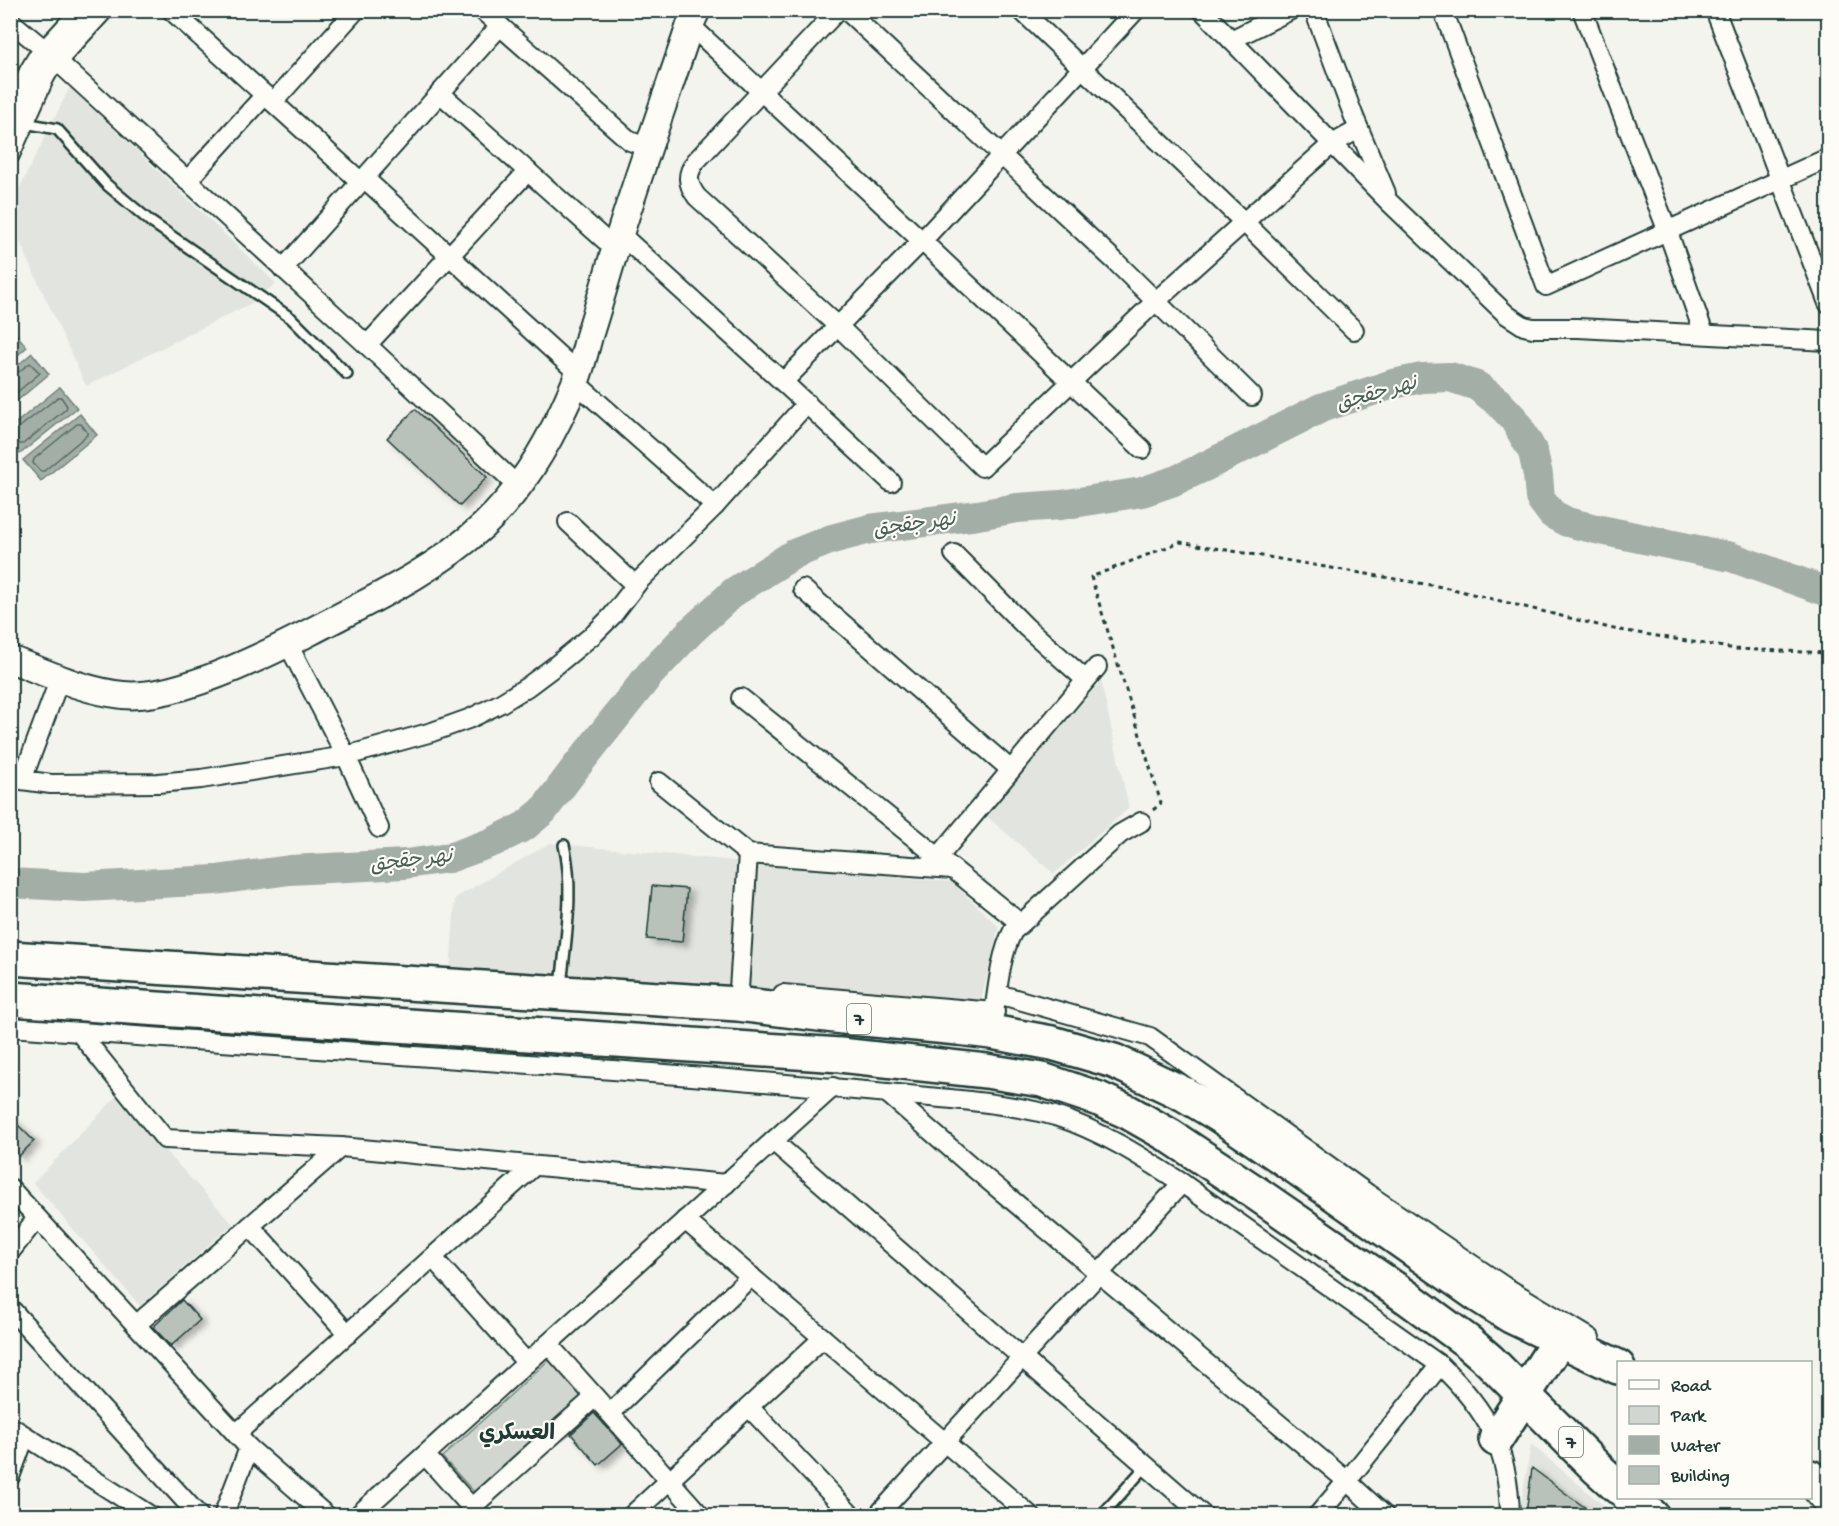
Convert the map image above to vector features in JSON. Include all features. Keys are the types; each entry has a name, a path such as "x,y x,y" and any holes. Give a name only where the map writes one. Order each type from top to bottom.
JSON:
{"highway":[{"name":"7","path":"10,958 561,993 739,997 843,1017 995,1013 1042,1041 1114,1061 1184,1094 1283,1158 1511,1317 1559,1340 1618,1361"},
{"name":"7","path":"10,999 840,1055 986,1071 1042,1080 1099,1099 1128,1112 1179,1142 1408,1298 1468,1342 1617,1486"},
{"path":"1496,1439 1559,1340"},
{"path":"1812,1479 1828,1498"},
{"path":"1632,1499 1652,1515"}],"street":[{"path":"10,155 18,118 44,79 50,55 81,10"},
{"path":"50,55 104,10"},
{"path":"171,10 449,256 715,506"},
{"path":"482,10 630,141 649,148"},
{"path":"838,10 696,161 689,174 691,190 838,326 982,467 1155,301 1332,144 1359,129"},
{"path":"846,10 1155,301 1252,396"},
{"path":"1021,10 1354,330"},
{"path":"783,382 922,241 1136,10"},
{"path":"1202,10 1389,202 1507,315 1524,326 1828,341"},
{"path":"1231,40 1291,10"},
{"path":"1314,10 1389,202"},
{"path":"1443,10 1546,286 1828,158"},
{"path":"1582,10 1668,232 1704,334"},
{"path":"1715,10 1828,303"},
{"path":"188,181 354,11"},
{"path":"693,15 761,92 1142,449"},
{"path":"10,659 60,678 122,694 141,694 192,683 236,668 288,644 406,581 463,543 483,526 518,486 557,422 577,378 617,242 693,15"},
{"path":"10,21 188,181 518,486"},
{"path":"283,270 500,26"},
{"path":"440,93 528,171 617,242 783,382 891,482"},
{"path":"367,345 528,171"},
{"path":"60,678 22,780 51,784 158,783 201,779 346,756 432,732 471,718 501,703 555,666 594,634 612,616 635,585 715,506 807,403"},
{"path":"568,522 635,585"},
{"path":"940,864 1011,770 1091,673 1026,627 954,554"},
{"path":"803,589 1011,770"},
{"path":"288,644 346,756 379,828"},
{"path":"741,698 940,864 1020,923"},
{"path":"659,782 748,854 940,864"},
{"path":"1141,822 1120,834 1020,923 1009,939 995,1013 1150,1037 1368,1194 1618,1361"},
{"path":"739,997 748,854"},
{"path":"10,1027 833,1087 1002,1106 1058,1117 1144,1158 1440,1365 1473,1400 1496,1439 1504,1464 1510,1499 1510,1515"},
{"path":"79,1032 165,1139 341,1147 726,1184"},
{"path":"357,1515 833,1087"},
{"path":"887,1093 1385,1515"},
{"path":"773,1141 1204,1515"},
{"path":"136,1325 341,1147"},
{"path":"236,1434 534,1166"},
{"path":"877,1515 1182,1183"},
{"path":"10,1188 249,1448 327,1515"},
{"path":"10,1252 36,1218"},
{"path":"685,1220 1030,1515"},
{"path":"250,1226 348,1334"},
{"path":"433,1258 527,1363"},
{"path":"610,1413 751,1276"},
{"path":"10,1308 199,1515"},
{"path":"631,1515 822,1338"},
{"path":"548,1344 701,1515"},
{"path":"1317,1515 1440,1365"},
{"path":"424,1455 475,1511 595,1397"},
{"path":"749,1407 852,1515"},
{"path":"10,1477 18,1431 151,1515"},
{"path":"223,1515 249,1448"}],"lane":[{"path":"18,118 57,129 106,184 151,222 291,318 347,374"},
{"path":"561,993 569,887 564,845"},
{"path":"1101,1515 1147,1465"}],"path":[{"path":"1141,822 1161,803 1091,577 1180,542 1448,588 1625,631 1736,649 1828,653"}],"shaded area":[{"path":"70,87 276,283 252,303 86,386 11,223 10,207"},
{"path":"1101,681 1129,808 1054,874 986,816"},
{"path":"550,843 952,882 999,927 980,1005 450,973 455,898"},
{"path":"116,1097 233,1224 140,1306 33,1183"},
{"path":"1531,1444 1615,1515 1519,1516"}],"green space":[{"path":"551,1358 585,1394 476,1494 442,1457"}],"water":[{"path":"10,327 27,347 11,361 10,361"},
{"path":"32,353 49,374 11,406 11,371"},
{"path":"60,387 77,408 20,454 11,442 11,427"},
{"path":"80,414 97,435 41,481 23,460"}],"building":[{"path":"415,409 487,477 460,506 387,438"},
{"path":"652,886 687,889 682,942 647,939"},
{"path":"10,1117 34,1141 19,1156 10,1147"},
{"path":"182,1300 200,1320 171,1346 153,1327"},
{"path":"594,1413 622,1444 598,1465 571,1434"},
{"path":"1532,1468 1595,1515 1526,1514"}],"waterway":[{"name":"نهر جقجق","path":"10,883 84,887 216,880 290,870 405,864 449,858 493,842 525,826 543,811 650,674 691,631 734,592 794,554 832,539 870,529 1017,508 1061,505 1142,492 1202,468 1321,408 1393,384 1422,378 1450,377 1477,386 1498,402 1514,419 1533,452 1540,498 1552,514 1567,522 1731,557 1828,592"}],"district":[{"name":"العسكري","path":"517,1431"}]}
